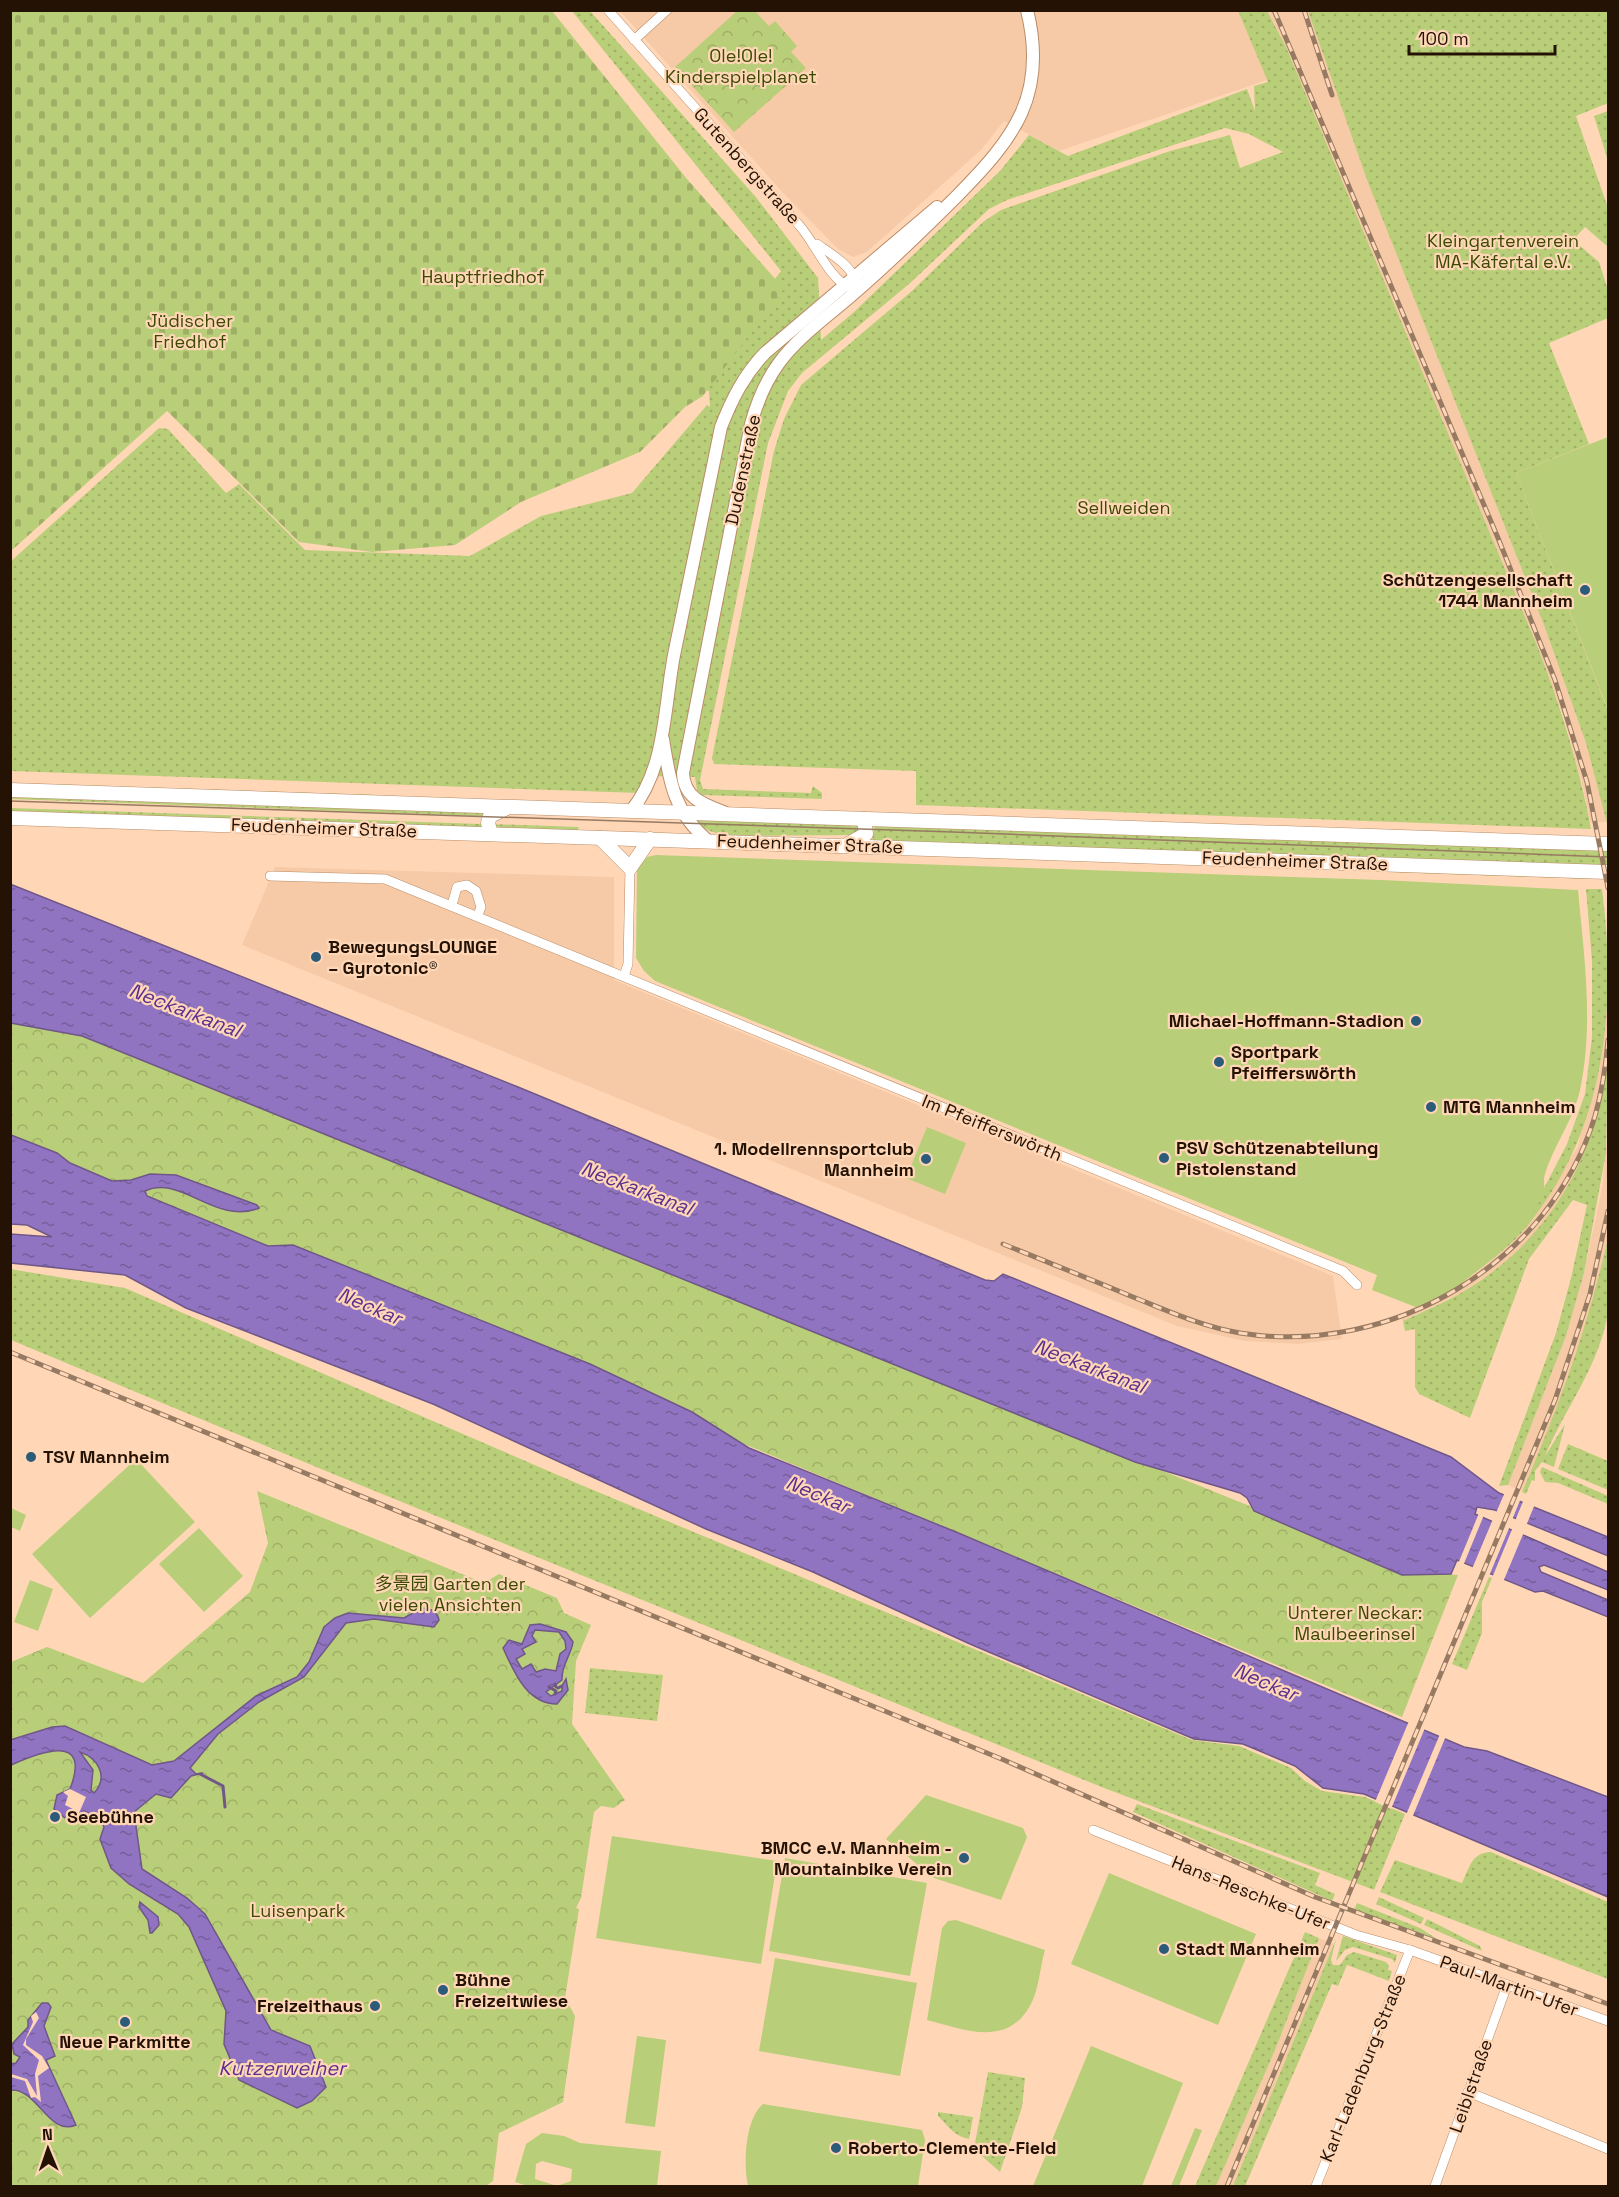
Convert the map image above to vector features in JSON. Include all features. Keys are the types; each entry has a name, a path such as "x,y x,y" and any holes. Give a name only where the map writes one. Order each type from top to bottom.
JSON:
{"main road":[{"name":"Feudenheimer Straße","path":"10,790 1608,844"},
{"path":"491,834 488,823 490,816 509,807"},
{"name":"Feudenheimer Straße","path":"10,818 1608,872"},
{"path":"846,845 866,834 864,819"},
{"path":"600,838 630,868 650,839"}],"street":[{"name":"Gutenbergstraße","path":"608,10 814,242 854,275"},
{"path":"634,40 667,10"},
{"name":"Dudenstraße","path":"730,814 696,800 684,783 683,773 750,424 758,400 781,361 911,242 1004,146 1021,116 1032,71 1034,41 1027,10"},
{"name":"Dudenstraße","path":"631,811 650,782 662,735 674,658 721,427 733,396 753,366 765,353 854,275 970,182"},
{"name":"Gutenbergstraße","path":"814,242 832,273 843,285"},
{"path":"854,275 858,290"},
{"path":"843,285 858,290"},
{"name":"Dudenstraße","path":"662,735 672,786 681,813"},
{"path":"681,813 708,841"},
{"path":"624,976 628,964 630,868"},
{"name":"Im Pfeifferswörth","path":"270,876 385,879 478,915 1342,1271 1356,1285"},
{"path":"452,905 457,887 467,885 476,891 481,907 478,915"},
{"name":"Hans-Reschke-Ufer","path":"1093,1830 1356,1935 1410,1950"},
{"name":"Paul-Martin-Ufer","path":"1410,1950 1608,2021"},
{"name":"Karl-Ladenburg-Straße","path":"1316,2187 1410,1950"},
{"name":"Leiblstraße","path":"1435,2187 1507,1985"},
{"path":"1468,2092 1608,2149"}],"shaded area":[{"path":"620,11 1238,11 1267,80 1059,151 1004,121 981,150 867,252 853,257 838,249 784,194"},
{"path":"1267,11 1308,11 1367,180 1544,625 1586,743 1607,822 1590,822 1564,718 1536,643 1286,47"},
{"path":"275,867 614,877 614,980 1333,1276 1342,1339 1298,1344 1245,1341 1177,1326 242,945"},
{"path":"1608,997 1608,1060 1598,1118 1586,1150 1566,1190 1536,1234 1497,1269 1461,1293 1403,1321 1398,1315 1457,1287 1488,1263 1534,1218 1578,1146"},
{"path":"1608,1133 1608,1238 1596,1293 1550,1429 1522,1491 1508,1485 1566,1336 1584,1273 1602,1188"},
{"path":"1319,1938 1334,1944 1233,2186 1216,2186 1275,2050"}],"green space":[{"name":"Hauptfriedhof","path":"11,10 552,11 687,179 784,289 703,396 685,407 640,452 521,502 455,545 372,552 299,542 167,411 11,551"},
{"name":"Ole!Ole! Kinderspielplanet","path":"754,10 769,26 775,21 797,46 791,52 806,68 734,132 675,67 737,11"},
{"name":"Sellweiden","path":"572,11 590,11 755,196 818,278 820,312 845,292 820,316 821,340 854,312 1000,171 1029,135 1068,156 1247,89 1255,111 1254,86 1268,82 1238,11 1267,11 1286,47 1536,643 1568,735 1591,829 916,805 916,771 714,764 712,758 774,451 784,419 801,385 913,290 983,222 1001,210 1170,151 1230,135 1240,168 1283,152 1249,134 1225,128 1007,200 989,209 909,284 802,373 788,391 768,443 700,780 703,789 811,793 813,786 822,793 822,799 702,795 697,790 695,777 644,776 639,793 11,771 10,562 159,428 168,429 226,493 239,484 305,550 470,556 541,516 632,493 707,405 710,407 709,391 692,387 781,271"},
{"name":"Kleingartenverein MA-Käfertal e.V.","path":"1308,11 1608,11 1608,103 1576,116 1608,208 1608,247 1585,227 1573,240 1599,262 1608,290 1608,318 1549,343 1589,444 1516,473 1608,711 1608,827 1586,743 1544,625 1367,180"},
{"path":"1608,111 1608,161 1594,116"},
{"name":"Schützengesellschaft 1744 Mannheim","path":"1608,437 1608,710 1516,473"},
{"path":"11,783 374,795 374,797 11,785"},
{"path":"11,795 485,811 482,816 11,799"},
{"path":"11,808 481,824 482,828 11,812"},
{"path":"693,819 858,824 861,828 857,835 730,836 706,829"},
{"path":"491,824 579,827 577,831 493,828"},
{"path":"875,824 1608,849 1608,866 872,841"},
{"path":"845,851 1593,877 1593,879 846,853"},
{"name":"Sportpark Pfeifferswörth","path":"656,855 1382,880 1578,890 1587,1015 1580,1090 1573,1112 1545,1174 1544,1192 1531,1215 1493,1256 1467,1279 1449,1292 1418,1308 1372,1290 1377,1275 655,981 644,971 636,958 637,870 647,857"},
{"path":"1586,889 1602,889 1608,975 1601,1060 1591,1102 1578,1142 1559,1180 1535,1216 1509,1245 1457,1286 1542,1192 1567,1144 1585,1094 1592,1037 1592,961"},
{"name":"Unterer Neckar: Maulbeerinsel","path":"10,1023 75,1032 1411,1571 1458,1575 1402,1717 11,1140"},
{"path":"1608,1060 1606,1153 1584,1273 1566,1336 1508,1485 1499,1486 1556,1333 1587,1205 1573,1200 1529,1259 1470,1418 1419,1394 1415,1387 1415,1329 1405,1331 1403,1321 1454,1297 1492,1272 1519,1249 1543,1223 1563,1194 1579,1164 1602,1096"},
{"path":"927,1127 966,1143 945,1194 906,1178"},
{"path":"1608,1238 1610,1294 1604,1331 1598,1350 1545,1456 1565,1424 1554,1467 1542,1462 1535,1471 1535,1481 1532,1480 1526,1494 1522,1492 1560,1399 1591,1304"},
{"path":"10,1269 125,1288 574,1482 1192,1740 1239,1746 1291,1768 1305,1781 1322,1791 1365,1797 1405,1814 1374,1890 1104,1788 338,1476 11,1340"},
{"path":"1568,1444 1608,1461 1608,1490 1558,1469"},
{"path":"136,1459 195,1522 90,1618 32,1554"},
{"path":"1542,1467 1608,1496 1608,1504 1558,1483 1545,1482 1540,1472"},
{"name":"Luisenpark","path":"257,1491 484,1583 499,1574 557,1598 564,1613 591,1625 576,1661 572,1724 625,1800 614,1808 601,1806 594,1812 581,1898 576,1908 579,1909 565,1998 575,2016 563,2102 499,2133 493,2181 486,2186 11,2186 11,1662 47,1647 143,1683 250,1592 268,1543"},
{"path":"11,1508 26,1515 20,1531 11,1527"},
{"path":"199,1528 243,1576 204,1612 159,1564"},
{"path":"1489,1577 1492,1578 1482,1602 1482,1633 1467,1670 1452,1664"},
{"path":"30,1580 53,1589 38,1631 14,1622"},
{"path":"590,1668 663,1675 657,1721 585,1713"},
{"name":"BMCC e.V. Mannheim - Mountainbike Verein","path":"926,1795 1023,1828 1027,1837 1001,1900 934,1878 886,1839"},
{"path":"1137,1804 1320,1873 1315,1885 1335,1894 1332,1901 1133,1812"},
{"path":"612,1836 777,1861 761,1964 596,1938"},
{"path":"1491,1852 1608,1902 1608,1979 1380,1892 1395,1860 1462,1883 1475,1858"},
{"path":"785,1858 927,1883 910,1976 769,1951"},
{"name":"Stadt Mannheim","path":"1109,1873 1256,1934 1218,2025 1071,1964"},
{"path":"1379,1897 1424,1918 1421,1924 1376,1904"},
{"path":"1357,1903 1420,1928 1443,1943 1354,1910"},
{"path":"1427,1919 1480,1946 1482,1951 1424,1925"},
{"path":"956,1920 1045,1950 1034,1998 1021,2018 1010,2026 998,2031 971,2031 927,2020 942,1928 948,1921"},
{"path":"1305,1932 1319,1938 1275,2050 1216,2186 1195,2186"},
{"path":"1343,1936 1397,1955 1395,1963 1392,1959 1353,1947 1345,1950 1336,1961"},
{"path":"1336,1939 1331,1960 1333,1965 1340,1965 1347,1955 1354,1952 1386,1962 1389,1966 1388,1970 1392,1971 1389,1981 1347,1965 1338,1986 1332,1984 1245,2186 1233,2186"},
{"path":"775,1958 917,1983 900,2076 759,2051"},
{"path":"637,2036 666,2040 655,2127 625,2123"},
{"path":"1091,2046 1183,2083 1142,2186 1033,2186"},
{"path":"988,2072 1025,2078 1022,2107 1000,2172 974,2149"},
{"name":"Roberto-Clemente-Field","path":"763,2104 922,2130 925,2140 918,2186 748,2186 746,2154 749,2131 752,2120"},
{"path":"938,2112 973,2117 969,2139 952,2130 938,2116"},
{"path":"1195,2128 1202,2130 1179,2186 1171,2186"},
{"path":"542,2133 564,2136 580,2143 661,2151 657,2186 557,2186 528,2186 515,2182 526,2144","holes":["542,2161 572,2169 571,2181 557,2186 535,2179 536,2164"]}],"water":[{"name":"Neckarkanal","path":"10,884 518,1087 985,1280 994,1281 1003,1274 1451,1457 1499,1493 1608,1537 1608,1556 1495,1510 1477,1507 1475,1514 1608,1572 1608,1590 1544,1565 1539,1567 1541,1572 1608,1600 1608,1617 1543,1591 1535,1592 1457,1560 1451,1574 1402,1575 1254,1511 1247,1498 1240,1493 1135,1462 82,1036 11,1023"},
{"name":"Neckar","path":"11,1135 57,1153 70,1163 112,1181 131,1180 150,1174 176,1175 257,1205 259,1208 243,1212 228,1211 172,1189 158,1188 145,1191 147,1196 268,1246 293,1245 590,1364 692,1412 749,1448 956,1532 1464,1747 1487,1751 1608,1797 1608,1897 1364,1794 1323,1788 1295,1766 1243,1744 1194,1739 970,1644 813,1572 706,1529 433,1404 186,1308 125,1275 11,1263 11,1234 52,1237 27,1225 11,1224"},
{"name":"Kutzerweiher","path":"422,1608 433,1611 439,1620 434,1627 374,1619 346,1623 304,1677 259,1702 218,1734 190,1768 196,1774 203,1773 191,1776 171,1798 156,1794 134,1812 142,1869 187,1898 205,1914 271,2030 310,2046 326,2087 312,2101 297,2108 239,2080 224,2044 226,2011 189,1927 178,1914 129,1884 111,1868 100,1839 104,1827 101,1821 86,1819 79,1813 65,1818 54,1809 57,1795 70,1789 75,1771 74,1759 69,1753 48,1752 11,1765 10,1740 52,1727 65,1726 152,1765 174,1761 256,1696 297,1677 309,1662 324,1627 335,1618 348,1613 404,1618","holes":["80,1752 96,1763 101,1775 101,1781 94,1793 91,1790 93,1770"]},
{"path":"540,1624 566,1632 573,1642 563,1670 562,1680 546,1692 551,1696 562,1691 566,1679 568,1690 557,1704 546,1703 522,1685 503,1648 509,1640 522,1644 530,1625","holes":["535,1630 559,1632 565,1641 566,1649 560,1654 556,1671 545,1669 536,1672 531,1664 522,1669 516,1659 525,1654 522,1649 536,1642 532,1636"]},
{"path":"140,1902 158,1917 159,1925 152,1933 150,1933 148,1920 139,1907"},
{"path":"42,2003 48,2003 51,2007 44,2026 55,2056 46,2060 76,2125 67,2127 58,2124 50,2119 28,2096 20,2091 11,2090 10,2064 16,2063 20,2057 14,2054 12,2044 28,2027 28,2020"}],"pier":[{"path":"1505,1492 1521,1498 1512,1520 1496,1513"},
{"path":"1524,1499 1535,1504 1526,1526 1515,1521"},
{"path":"1479,1513 1484,1515 1463,1566 1458,1564"},
{"path":"1493,1519 1510,1526 1489,1576 1472,1569"},
{"path":"1513,1527 1524,1532 1503,1582 1492,1578"},
{"path":"1409,1721 1425,1728 1391,1809 1375,1802"},
{"path":"1440,1734 1446,1736 1412,1818 1406,1815"},
{"name":"Seebühne","path":"70,1789 86,1797 79,1813 72,1816 73,1809 65,1805 68,1796 63,1792"},
{"path":"36,2012 39,2018 26,2039 26,2045 42,2056 49,2068 38,2076 41,2102 35,2097 31,2098 25,2081 11,2077 11,2074 27,2079 37,2096 35,2074 39,2060 23,2045 33,2022 31,2016"}],"waterway":[{"path":"558,1688 562,1686"},
{"path":"549,1687 556,1691 555,1694"},
{"path":"200,1774 223,1786 225,1807"}],"tram line":[{"path":"10,801 953,832 1608,857"}],"railway":[{"path":"1274,10 1498,538 1555,680 1587,782 1608,888"},
{"path":"1304,10 1332,95"},
{"path":"1003,1244 1186,1318 1240,1333 1297,1337 1353,1330 1407,1314 1457,1289 1503,1256 1542,1216 1573,1169 1595,1116 1608,1040"},
{"path":"1227,2186 1555,1400 1590,1294 1608,1211"},
{"path":"10,1352 1004,1760 1315,1897 1608,2004"}],"place":[{"name":"Schützengesellschaft 1744 Mannheim","path":"1585,590"},
{"name":"BewegungsLOUNGE – Gyrotonic®","path":"316,957"},
{"name":"Michael-Hoffmann-Stadion","path":"1416,1021"},
{"name":"Sportpark Pfeifferswörth","path":"1219,1062"},
{"name":"MTG Mannheim","path":"1431,1107"},
{"name":"PSV Schützenabteilung Pistolenstand","path":"1164,1158"},
{"name":"1. Modellrennsportclub Mannheim","path":"926,1159"},
{"name":"TSV Mannheim","path":"31,1457"},
{"name":"Seebühne","path":"55,1817"},
{"name":"BMCC e.V. Mannheim - Mountainbike Verein","path":"964,1858"},
{"name":"Stadt Mannheim","path":"1164,1949"},
{"name":"Bühne Freizeitwiese","path":"443,1990"},
{"name":"Freizeithaus","path":"375,2006"},
{"name":"Neue Parkmitte","path":"125,2022"},
{"name":"Roberto-Clemente-Field","path":"836,2148"}],"park label":[{"name":"Jüdischer Friedhof","path":"190,331"},
{"name":"多景园 Garten der vielen Ansichten","path":"450,1594"}]}
